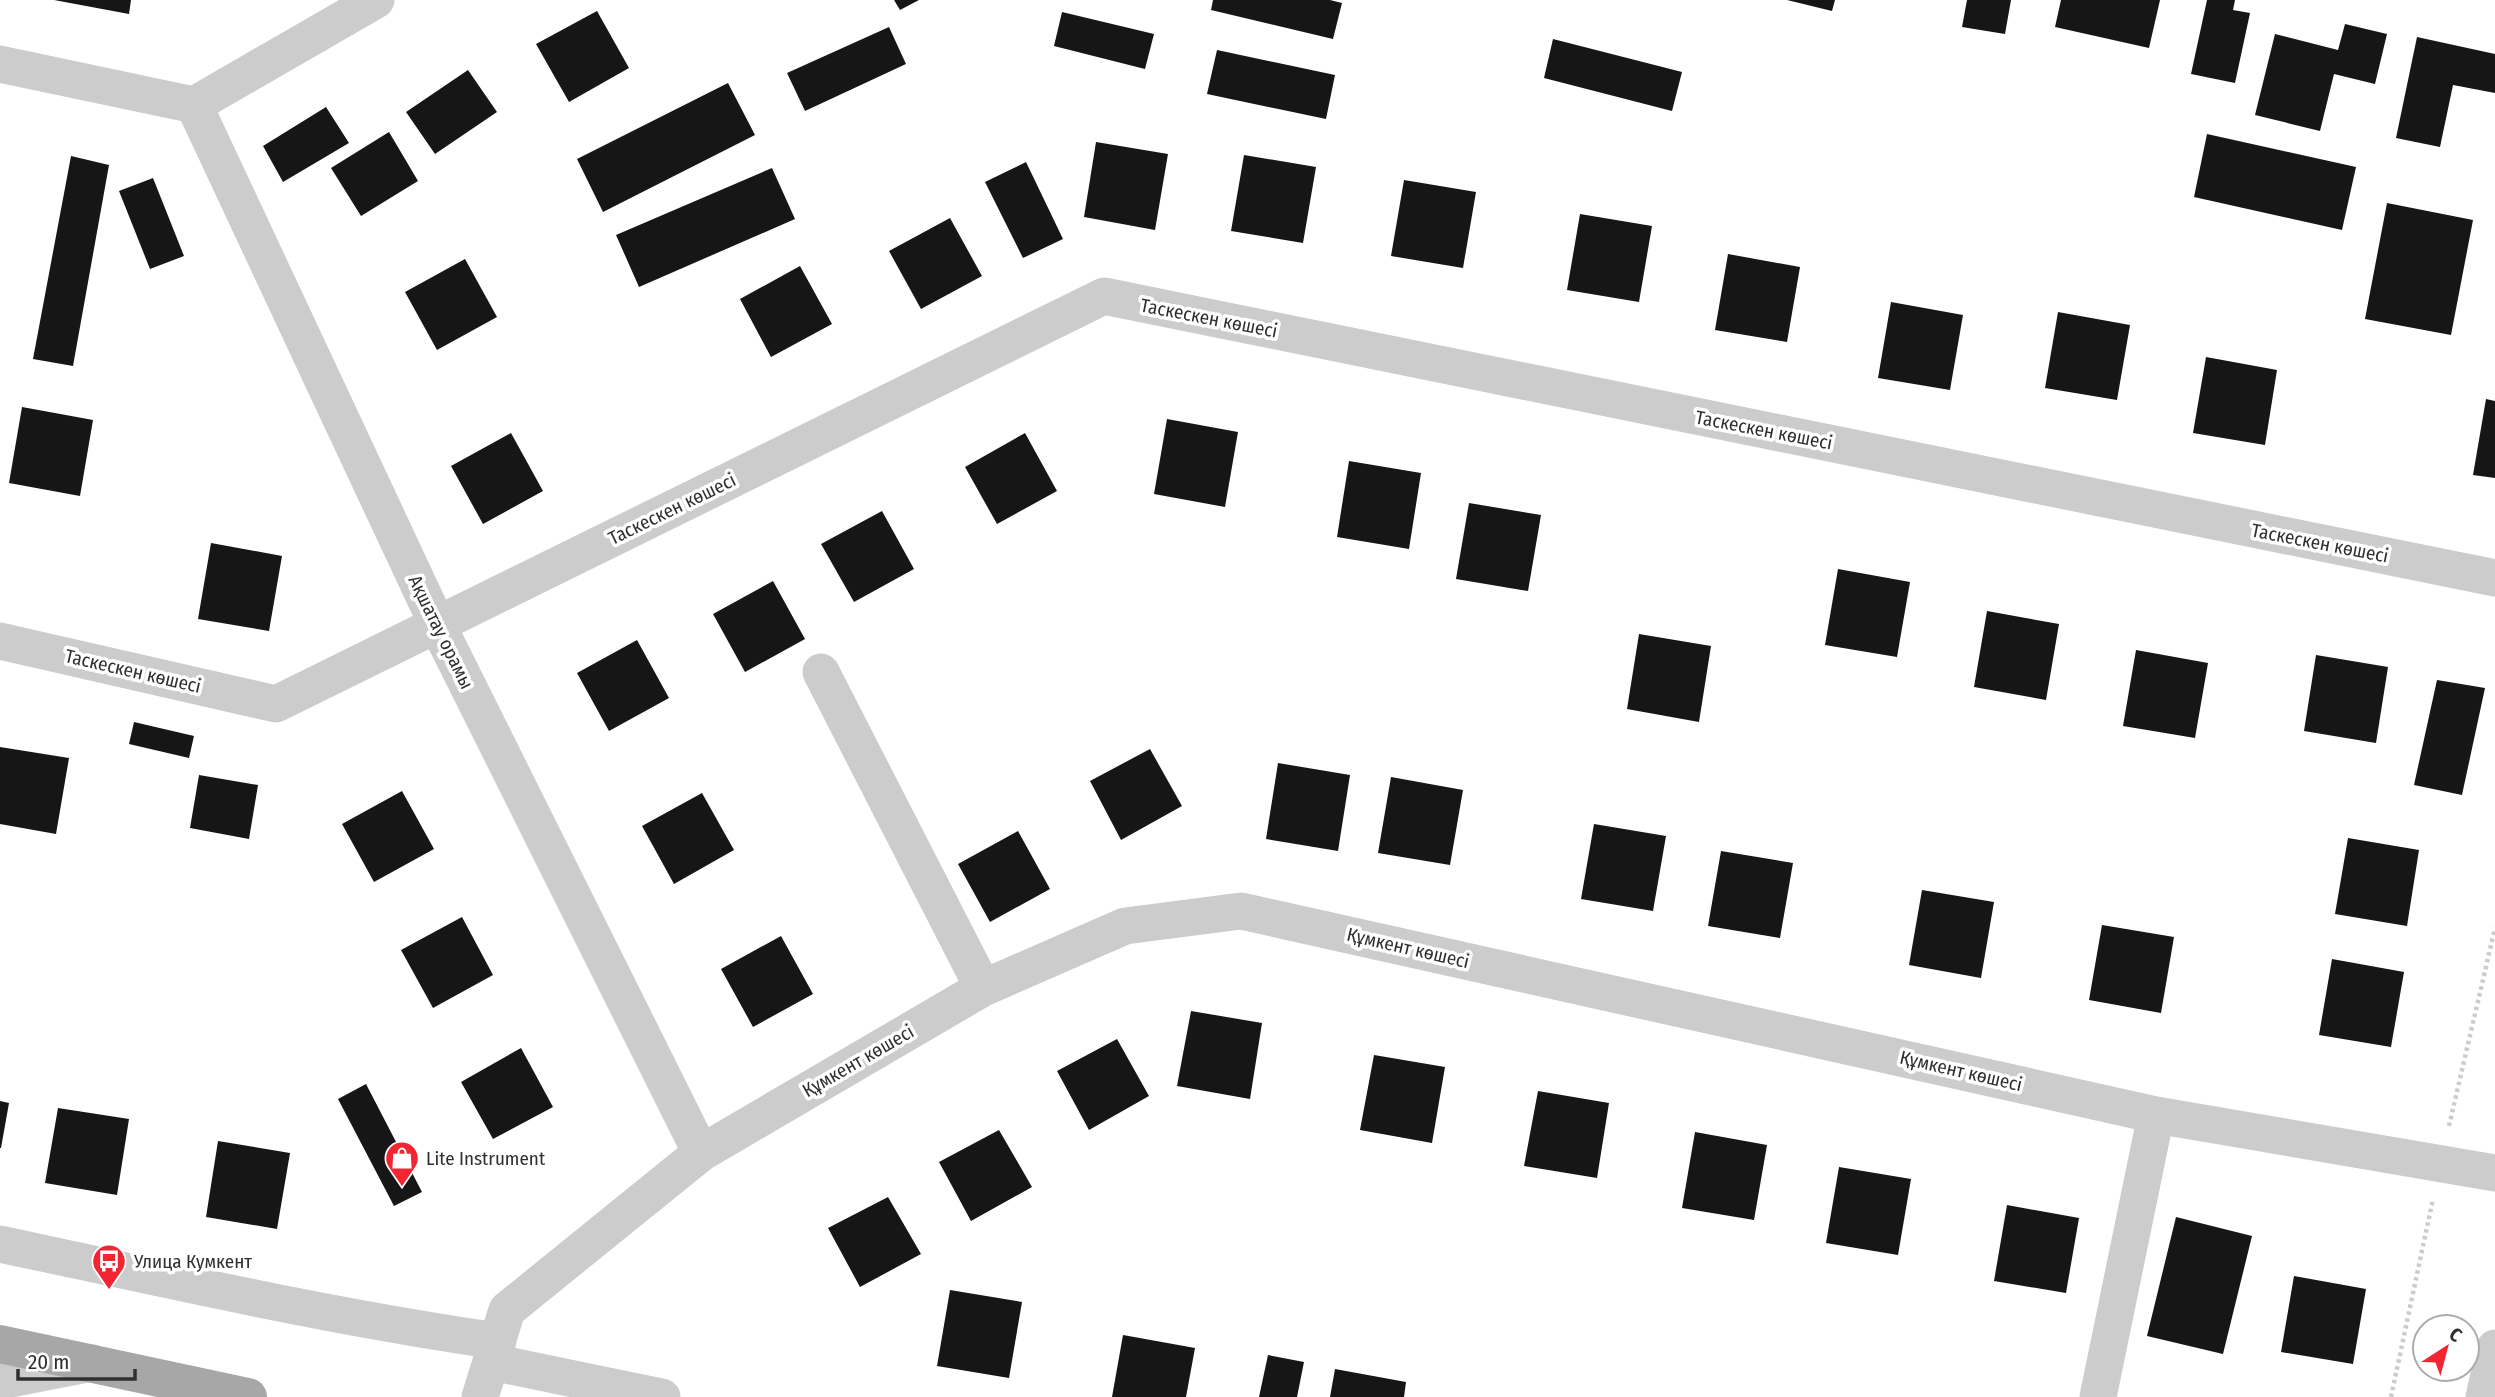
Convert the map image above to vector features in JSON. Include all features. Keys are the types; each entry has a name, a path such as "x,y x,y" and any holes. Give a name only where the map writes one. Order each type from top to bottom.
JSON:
{"main road":[{"path":"0,1344 248,1397"}],"street":[{"path":"0,64 194,105 376,0"},
{"name":"Ақшатау орамы","path":"194,105 437,624 701,1153"},
{"name":"Таскескен көшесі","path":"0,641 276,704 1104,296 2495,578"},
{"path":"821,672 983,988"},
{"name":"Құмкент көшесі","path":"480,1397 507,1310 701,1153 983,988 1125,926 1241,911 2156,1115 2495,1173"},
{"path":"2098,1397 2156,1115"},
{"path":"0,1244 273,1302 435,1332 662,1397"},
{"path":"0,1381 92,1363"}],"building":[{"path":"54,0 131,0 129,14"},
{"path":"894,0 919,0 900,10"},
{"path":"1213,0 1330,0 1342,3 1333,39 1211,10"},
{"path":"1787,0 1835,0 1832,11"},
{"path":"1967,0 2011,0 2005,34 1962,27"},
{"path":"2061,0 2160,0 2149,48 2055,27"},
{"path":"2207,0 2235,0 2233,10 2250,13 2235,83 2191,74"},
{"path":"597,11 629,68 569,102 536,44"},
{"path":"1062,12 1154,34 1145,69 1054,46"},
{"path":"2345,24 2387,34 2375,84 2334,74 2320,131 2255,115 2275,34 2338,50"},
{"path":"889,27 906,64 805,111 787,73"},
{"path":"2417,37 2495,54 2495,93 2453,85 2440,147 2396,138"},
{"path":"1553,39 1682,72 1672,111 1544,78"},
{"path":"1217,50 1335,75 1326,119 1207,94"},
{"path":"468,70 497,112 435,154 406,112"},
{"path":"728,83 755,135 603,212 577,159"},
{"path":"326,107 349,143 283,182 263,146"},
{"path":"389,132 418,181 361,216 331,168"},
{"path":"2207,134 2356,167 2342,230 2194,197"},
{"path":"1096,142 1168,154 1155,230 1084,217"},
{"path":"1244,155 1316,167 1303,243 1231,231"},
{"path":"71,156 109,165 73,366 33,359"},
{"path":"1026,162 1063,239 1023,258 985,182"},
{"path":"772,168 795,219 639,287 616,235"},
{"path":"153,178 184,256 150,269 119,191"},
{"path":"1404,180 1476,192 1463,268 1391,256"},
{"path":"2387,203 2473,220 2451,335 2365,319"},
{"path":"1580,214 1652,226 1639,302 1567,290"},
{"path":"950,218 982,276 921,309 889,251"},
{"path":"1728,254 1800,267 1787,342 1715,330"},
{"path":"465,259 497,317 437,350 405,292"},
{"path":"800,266 832,324 771,357 740,299"},
{"path":"1891,302 1963,315 1950,390 1878,378"},
{"path":"2058,312 2130,325 2117,400 2045,388"},
{"path":"2206,357 2277,370 2265,445 2193,433"},
{"path":"2486,399 2495,401 2495,478 2473,475"},
{"path":"22,407 93,420 80,496 9,483"},
{"path":"1167,419 1238,432 1225,507 1154,494"},
{"path":"511,433 543,491 483,524 451,466"},
{"path":"1025,433 1057,491 997,524 965,467"},
{"path":"1349,461 1421,473 1409,549 1337,537"},
{"path":"1469,503 1541,515 1528,591 1456,579"},
{"path":"882,511 914,569 854,602 821,544"},
{"path":"211,543 282,556 269,631 198,619"},
{"path":"1838,569 1910,582 1897,657 1825,645"},
{"path":"773,581 805,639 745,672 713,614"},
{"path":"1987,611 2059,624 2046,700 1974,687"},
{"path":"1639,634 1711,646 1699,722 1627,709"},
{"path":"637,640 669,698 609,731 577,673"},
{"path":"2136,650 2208,663 2195,738 2123,726"},
{"path":"2316,655 2388,667 2376,743 2304,731"},
{"path":"2437,680 2485,688 2462,795 2414,785"},
{"path":"134,722 194,736 189,758 129,744"},
{"path":"0,747 69,758 56,834 0,824"},
{"path":"1150,749 1182,806 1121,840 1090,781"},
{"path":"1278,763 1350,775 1338,851 1266,839"},
{"path":"199,775 258,785 249,839 190,828"},
{"path":"1391,777 1463,790 1450,865 1378,853"},
{"path":"402,791 434,849 374,882 342,824"},
{"path":"702,793 734,850 674,884 642,826"},
{"path":"1594,824 1666,836 1653,911 1581,899"},
{"path":"1018,831 1050,889 990,922 958,864"},
{"path":"2348,838 2419,850 2407,926 2335,914"},
{"path":"1721,851 1793,863 1780,938 1708,926"},
{"path":"1922,890 1994,902 1981,978 1909,965"},
{"path":"462,917 493,975 433,1008 401,950"},
{"path":"2102,925 2174,937 2161,1013 2089,1000"},
{"path":"781,936 813,994 753,1027 721,969"},
{"path":"2332,959 2404,972 2391,1047 2319,1035"},
{"path":"1191,1011 1262,1023 1250,1099 1177,1086"},
{"path":"1117,1039 1149,1096 1089,1130 1057,1071"},
{"path":"521,1048 553,1107 493,1139 461,1082"},
{"path":"1374,1055 1445,1067 1432,1143 1360,1130"},
{"path":"366,1084 422,1192 394,1206 338,1099"},
{"path":"1538,1091 1609,1103 1597,1178 1524,1166"},
{"path":"0,1101 9,1103 1,1148 0,1148"},
{"path":"58,1108 129,1119 117,1195 45,1183"},
{"path":"999,1130 1032,1187 971,1221 939,1162"},
{"path":"1695,1132 1767,1145 1754,1220 1682,1208"},
{"path":"218,1141 290,1153 277,1229 206,1217"},
{"path":"1839,1167 1911,1179 1898,1255 1826,1243"},
{"path":"888,1197 921,1254 860,1287 828,1228"},
{"path":"2007,1205 2079,1218 2066,1293 1994,1281"},
{"path":"2176,1217 2252,1236 2223,1354 2147,1336"},
{"path":"2294,1276 2366,1289 2353,1364 2281,1352"},
{"path":"950,1290 1022,1302 1009,1378 937,1366"},
{"path":"1123,1335 1195,1348 1186,1397 1112,1397"},
{"path":"1268,1355 1304,1362 1297,1397 1259,1397"},
{"path":"1335,1369 1406,1382 1404,1397 1330,1397"}],"place":[{"name":"Lite Instrument","path":"402,1188"},
{"name":"Улица Кумкент","path":"109,1291"}]}
